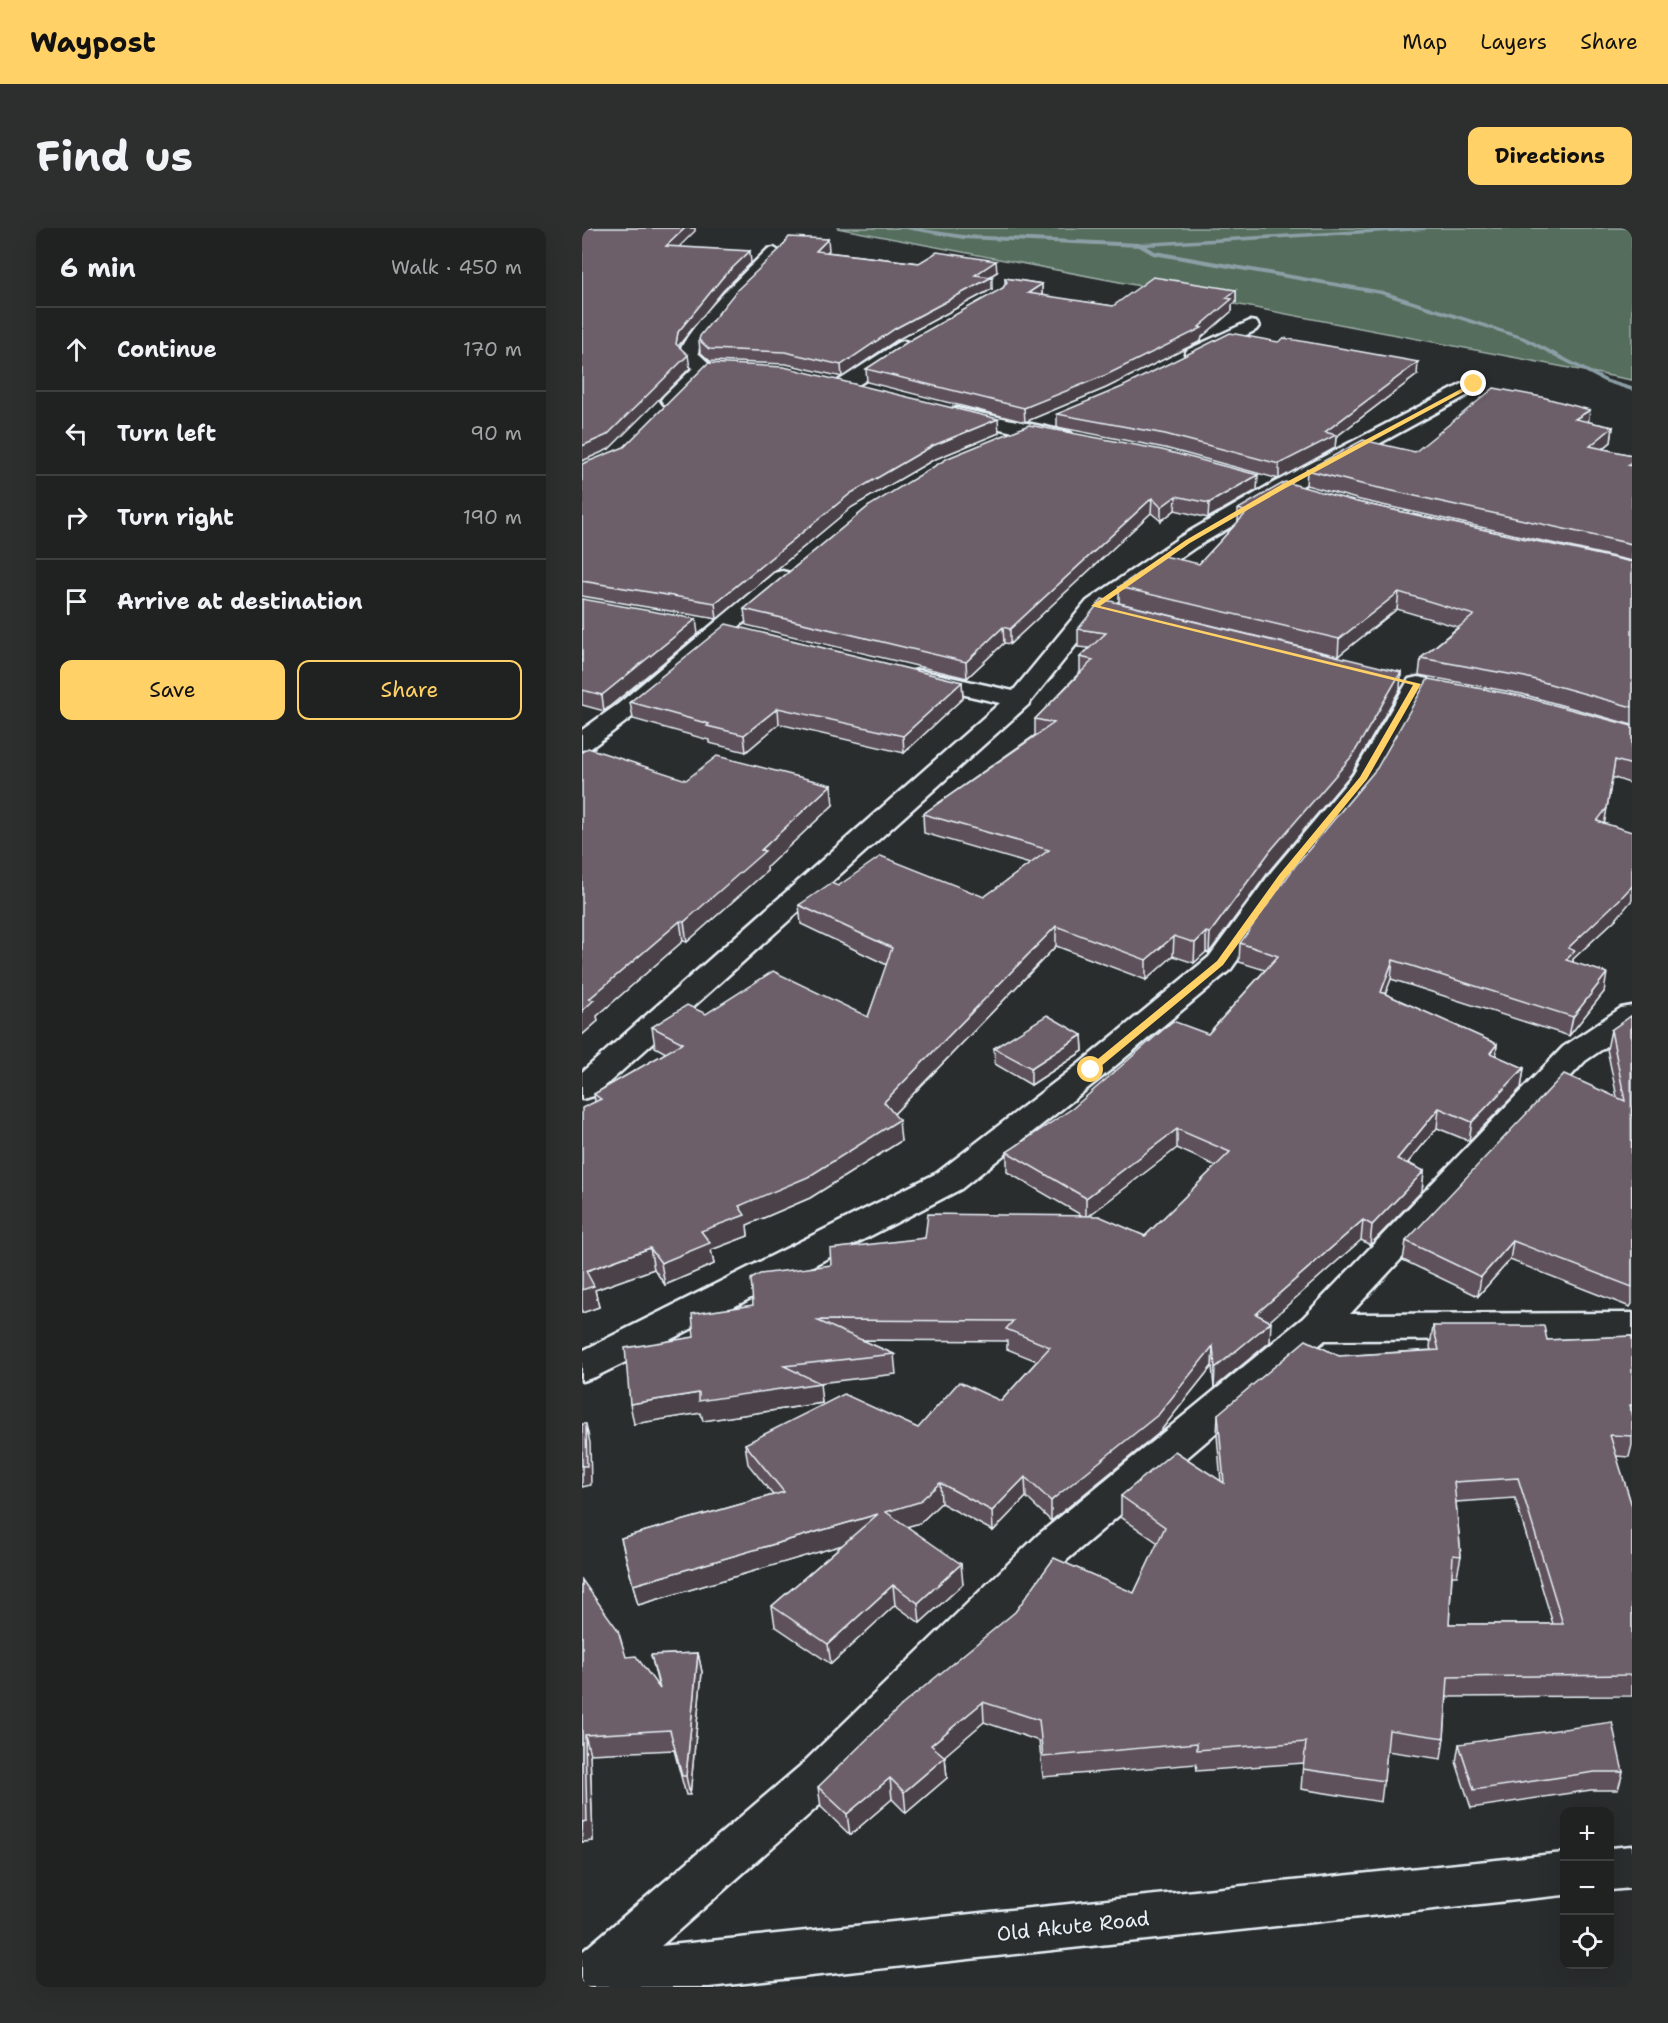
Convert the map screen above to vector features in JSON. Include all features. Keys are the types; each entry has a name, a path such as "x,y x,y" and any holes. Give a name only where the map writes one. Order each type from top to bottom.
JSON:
{"street":[{"path":"727,369 704,368 688,355 690,346 731,296 774,254"},
{"path":"1177,362 1250,326"},
{"path":"845,385 921,338"},
{"path":"656,416 704,368"},
{"path":"825,381 867,391"},
{"path":"582,1089 1019,700 1095,606 1188,542 1281,488 1474,384"},
{"path":"934,409 1083,441"},
{"path":"994,444 1065,414"},
{"path":"1249,479 1313,496"},
{"path":"582,742 627,708 709,626 800,564"},
{"path":"1095,606 1130,615"},
{"path":"709,626 754,637"},
{"path":"898,673 1019,700"},
{"path":"582,1367 949,1181 1091,1070 1220,963 1282,877 1364,778 1418,684"},
{"path":"588,1980 815,1781 1053,1547 1316,1327 1574,1054 1632,1015"},
{"path":"1316,1327 1632,1326"},
{"path":"1614,1869 1632,1867"},
{"name":"Old Akute Road","path":"588,1980 1560,1874"}],"green space":[{"path":"837,228 1632,228 1632,380"}],"building":[{"path":"582,228 685,228 666,246 750,251 722,278 678,332 676,344 688,355 607,435 582,446"},
{"path":"789,237 828,239 816,251 919,263 937,252 996,261 975,275 992,277 896,328 841,365 785,352 709,349 699,340 700,336 737,290 781,248"},
{"path":"1153,277 1236,290 1226,298 1232,299 1199,327 1202,328 1106,375 1024,408 866,369 912,339 1003,288 1007,282 1005,278 1042,284 1028,293 1113,306"},
{"path":"1230,333 1278,342 1284,338 1418,362 1325,432 1336,435 1279,464 1165,434 1057,414 1122,387"},
{"path":"708,363 784,367 998,419 932,446 851,493 715,603 582,581 582,464 624,447"},
{"path":"1494,388 1542,397 1590,410 1575,419 1613,427 1590,446 1632,455 1632,461 1628,465 1632,466 1632,544 1307,470 1363,440 1415,452"},
{"path":"1029,425 1162,450 1258,475 1209,503 1176,496 1161,507 1152,498 1010,629 1003,627 966,662 744,609 869,506 948,458"},
{"path":"1285,482 1357,502 1632,562 1632,707 1525,677 1421,658 1474,615 1399,592 1339,639 1119,587 1164,556 1199,564 1247,512 1238,509"},
{"path":"582,599 696,619 602,695 582,690"},
{"path":"1102,599 1401,672 1353,755 1271,850 1210,933 1206,932 1195,943 1174,936 1146,960 1056,926 884,1102 899,1120 808,1177 739,1206 745,1215 701,1231 710,1243 661,1263 650,1248 586,1271 594,1286 582,1290 582,1108 601,1099 594,1094 683,1043 652,1027 687,1005 706,1014 773,971 868,1017 892,948 799,905 831,883 838,886 881,856 984,897 1049,850 923,814 1054,723 1035,719 1093,660 1080,657 1106,633 1078,629"},
{"path":"726,624 962,682 903,736 778,708 744,735 630,702"},
{"path":"1428,679 1521,696 1632,726 1632,765 1615,760 1607,808 1597,821 1632,832 1632,886 1568,948 1575,951 1566,960 1607,973 1573,1017 1393,960 1381,992 1497,1044 1490,1053 1524,1068 1472,1122 1439,1108 1397,1159 1424,1171 1372,1225 1363,1220 1256,1314 1271,1322 1215,1368 1213,1346 1159,1414 1051,1501 1025,1477 992,1511 940,1483 919,1502 886,1512 961,1564 918,1603 893,1585 828,1644 772,1606 878,1514 633,1585 621,1538 784,1492 745,1444 844,1394 918,1428 959,1382 1001,1401 1050,1347 1006,1329 1013,1321 816,1320 894,1354 784,1366 820,1383 699,1401 699,1393 630,1404 625,1348 694,1337 692,1314 753,1305 751,1279 760,1274 831,1265 830,1249 925,1238 928,1214 1099,1216 1145,1236 1230,1152 1177,1129 1086,1198 1007,1152 1073,1108 1173,1021 1208,1034 1278,956 1240,943 1295,866 1377,768"},
{"path":"588,748 686,780 717,756 831,785 761,850 765,851 684,922 680,921 589,999 594,1000 582,1011 582,752"},
{"path":"1047,1015 1082,1035 1031,1068 994,1048"},
{"path":"1631,1016 1632,1287 1513,1241 1481,1277 1406,1241 1564,1074 1625,1101 1611,1030"},
{"path":"1433,1326 1544,1326 1547,1340 1632,1336 1632,1405 1630,1405 1632,1436 1610,1435 1632,1506 1632,1675 1448,1677 1444,1738 1389,1730 1384,1781 1303,1769 1306,1742 1197,1750 1197,1743 1043,1757 1039,1720 983,1702 931,1745 945,1757 904,1792 890,1778 847,1814 818,1787 902,1705 1015,1612 1054,1558 1134,1593 1165,1527 1121,1496 1175,1451 1224,1483 1218,1414 1306,1340 1339,1356 1439,1350","holes":["1518,1478 1563,1624 1449,1624 1453,1555 1461,1556 1454,1482"]},
{"path":"582,1424 586,1424 587,1466 582,1466"},
{"path":"582,1580 618,1630 626,1657 636,1656 660,1689 651,1655 698,1653 686,1776 682,1776 670,1730 585,1735 587,1821 582,1822"},
{"path":"1612,1722 1623,1772 1595,1772 1474,1790 1459,1744"}],"waterway":[{"path":"903,228 963,237 1140,245"},
{"path":"1140,245 1425,228"},
{"path":"1140,245 1153,253 1381,292 1523,338 1606,381 1632,389"}],"route":[{"path":"1091,1070 1220,963 1282,877 1364,778 1418,684 1095,606 1188,542 1281,488 1474,384"}]}
